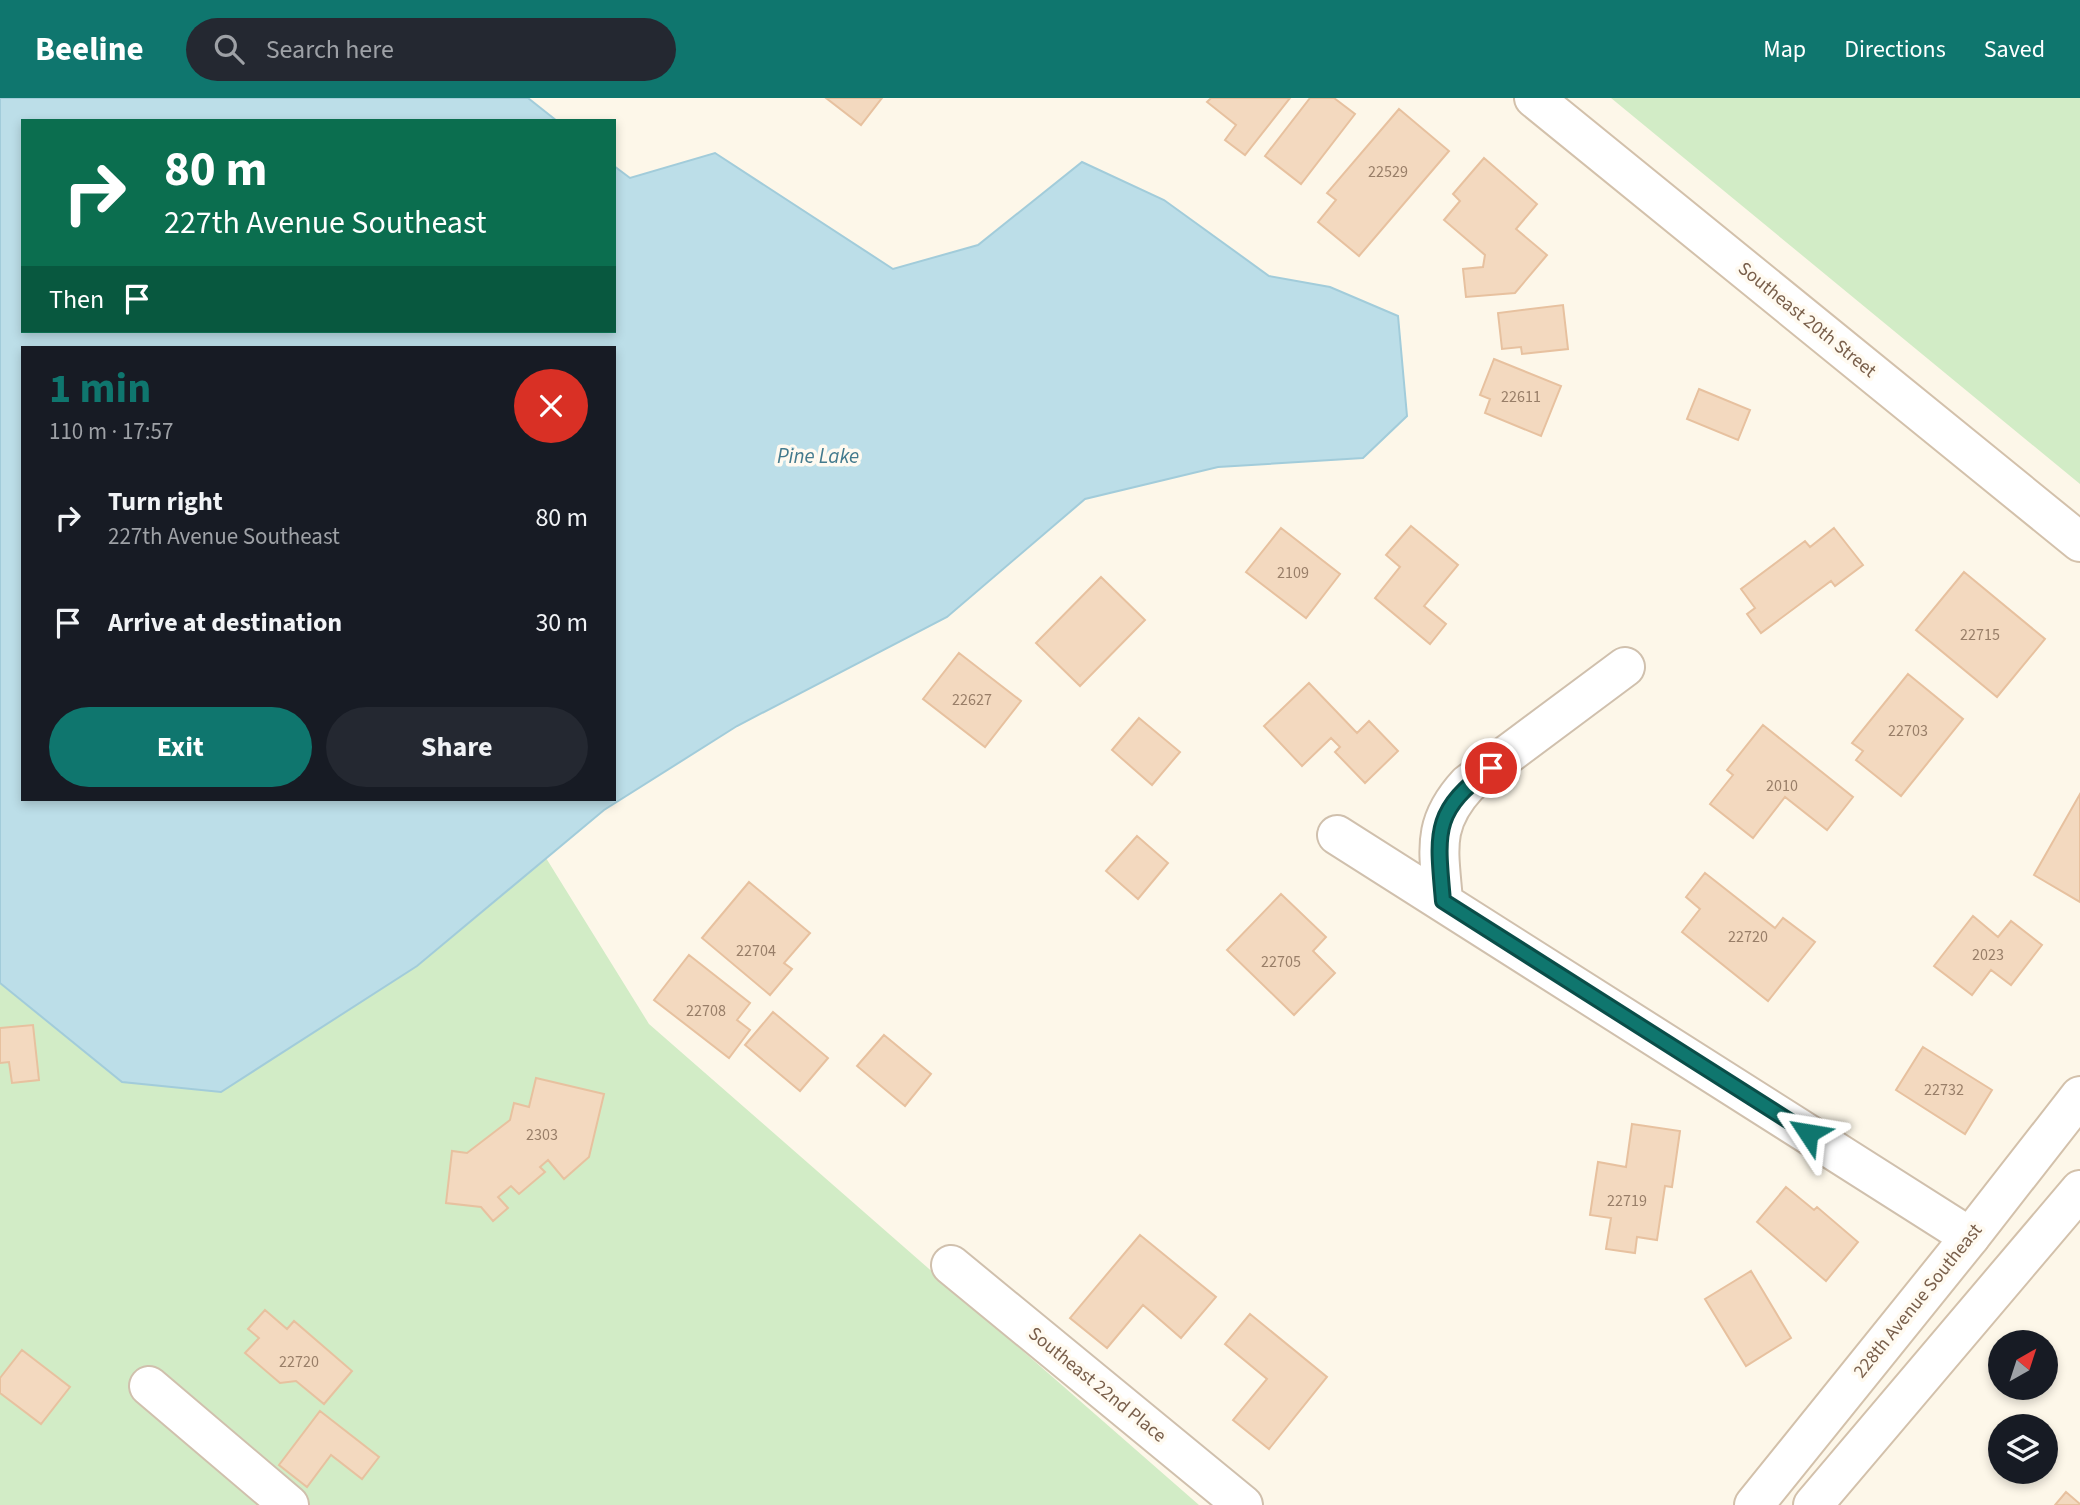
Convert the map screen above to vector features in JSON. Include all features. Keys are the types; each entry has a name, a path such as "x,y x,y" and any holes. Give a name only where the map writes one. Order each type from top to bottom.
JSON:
{"street":[{"name":"Southeast 20th Street","path":"1534,98 2080,542"},
{"path":"1443,901 1439,854 1443,822 1451,803 1468,784 1625,667"},
{"path":"1337,835 1970,1237"},
{"name":"228th Avenue Southeast","path":"1754,1505 1970,1237 2075,1113"},
{"path":"1813,1505 2080,1190"},
{"name":"Southeast 22nd Place","path":"951,1265 1243,1505"},
{"path":"149,1386 289,1505"},
{"path":"1786,1505 1805,1477 1847,1390"}],"green space":[{"path":"1611,98 2080,98 2080,484"},
{"path":"546,858 649,1024 1199,1505 0,1505 0,983 122,1082 221,1092 417,966"}],"water":[{"name":"Pine Lake","path":"0,98 528,98 554,119 21,119 21,333 616,333 616,168 630,178 715,153 893,269 978,245 1082,162 1164,200 1269,276 1330,287 1398,316 1407,416 1363,458 1218,467 1085,499 947,617 737,726 604,810 417,966 221,1092 122,1082 0,983"}],"building":[{"path":"826,98 882,98 861,125"},
{"path":"1211,98 1290,98 1245,155 1225,140 1236,125 1207,102"},
{"path":"1310,98 1334,98 1355,114 1301,184 1265,156"},
{"path":"1399,109 1449,151 1359,256 1318,222 1336,200 1327,193"},
{"path":"1484,158 1537,204 1516,229 1547,255 1515,293 1466,297 1463,269 1483,267 1485,255 1444,220 1460,201 1453,194"},
{"path":"1563,305 1568,349 1522,354 1521,347 1502,349 1498,313"},
{"path":"1494,359 1561,386 1541,436 1485,413 1490,399 1480,395"},
{"path":"1699,389 1750,410 1738,440 1687,419"},
{"path":"1411,526 1458,565 1424,606 1446,624 1430,644 1375,598 1400,567 1386,555"},
{"path":"1281,528 1340,574 1306,618 1246,572"},
{"path":"1834,528 1863,565 1835,586 1831,581 1761,633 1747,614 1755,608 1741,589 1805,541 1810,547"},
{"path":"1964,572 2045,639 1997,697 1916,630"},
{"path":"1101,577 1145,620 1080,686 1036,643"},
{"path":"959,653 1021,701 985,747 923,699"},
{"path":"1908,674 1963,719 1901,796 1856,760 1863,751 1852,743"},
{"path":"1309,683 1357,733 1369,721 1398,751 1365,783 1335,752 1340,747 1331,738 1302,766 1264,726"},
{"path":"1139,718 1180,752 1152,785 1112,750"},
{"path":"1763,725 1853,797 1827,830 1785,797 1753,838 1710,804 1733,775 1727,770"},
{"path":"2080,794 2080,902 2034,875"},
{"path":"1137,836 1168,863 1138,899 1106,871"},
{"path":"1705,873 1775,928 1783,918 1815,942 1768,1001 1682,932 1700,909 1686,897"},
{"path":"749,882 810,933 784,963 792,969 770,995 702,938"},
{"path":"1281,894 1326,937 1313,951 1335,973 1294,1015 1227,950"},
{"path":"1973,916 1998,937 2011,921 2042,945 2011,985 1991,970 1972,995 1934,966"},
{"path":"689,955 750,1003 737,1020 750,1030 729,1058 654,1000"},
{"path":"773,1012 828,1058 800,1091 745,1045"},
{"path":"33,1025 39,1080 12,1083 9,1062 0,1063 0,1028"},
{"path":"884,1035 931,1074 905,1106 857,1066"},
{"path":"1923,1047 1992,1090 1965,1134 1896,1090"},
{"path":"536,1078 604,1094 589,1157 564,1179 548,1160 540,1167 545,1172 519,1194 511,1186 498,1197 508,1208 493,1221 481,1207 446,1203 452,1151 467,1153 510,1120 514,1103 529,1107"},
{"path":"1632,1124 1680,1131 1672,1187 1665,1186 1657,1240 1637,1237 1635,1253 1606,1249 1611,1218 1590,1215 1598,1162 1626,1167"},
{"path":"1786,1187 1814,1210 1817,1207 1858,1242 1826,1281 1757,1222"},
{"path":"1140,1235 1216,1297 1181,1338 1143,1305 1107,1348 1070,1318"},
{"path":"1751,1271 1791,1338 1746,1366 1705,1299"},
{"path":"265,1310 287,1329 294,1321 352,1371 324,1404 296,1381 280,1383 245,1353 259,1338 248,1329"},
{"path":"1250,1314 1327,1377 1269,1449 1233,1420 1267,1379 1225,1344"},
{"path":"22,1350 70,1387 41,1424 0,1393 0,1378"},
{"path":"320,1411 379,1457 362,1479 331,1455 307,1487 279,1465"},
{"path":"2066,1492 2080,1504 2080,1505 2055,1505"}],"route":[{"path":"1491,768 1468,784 1451,803 1443,822 1439,854 1443,901 1808,1133"}]}
